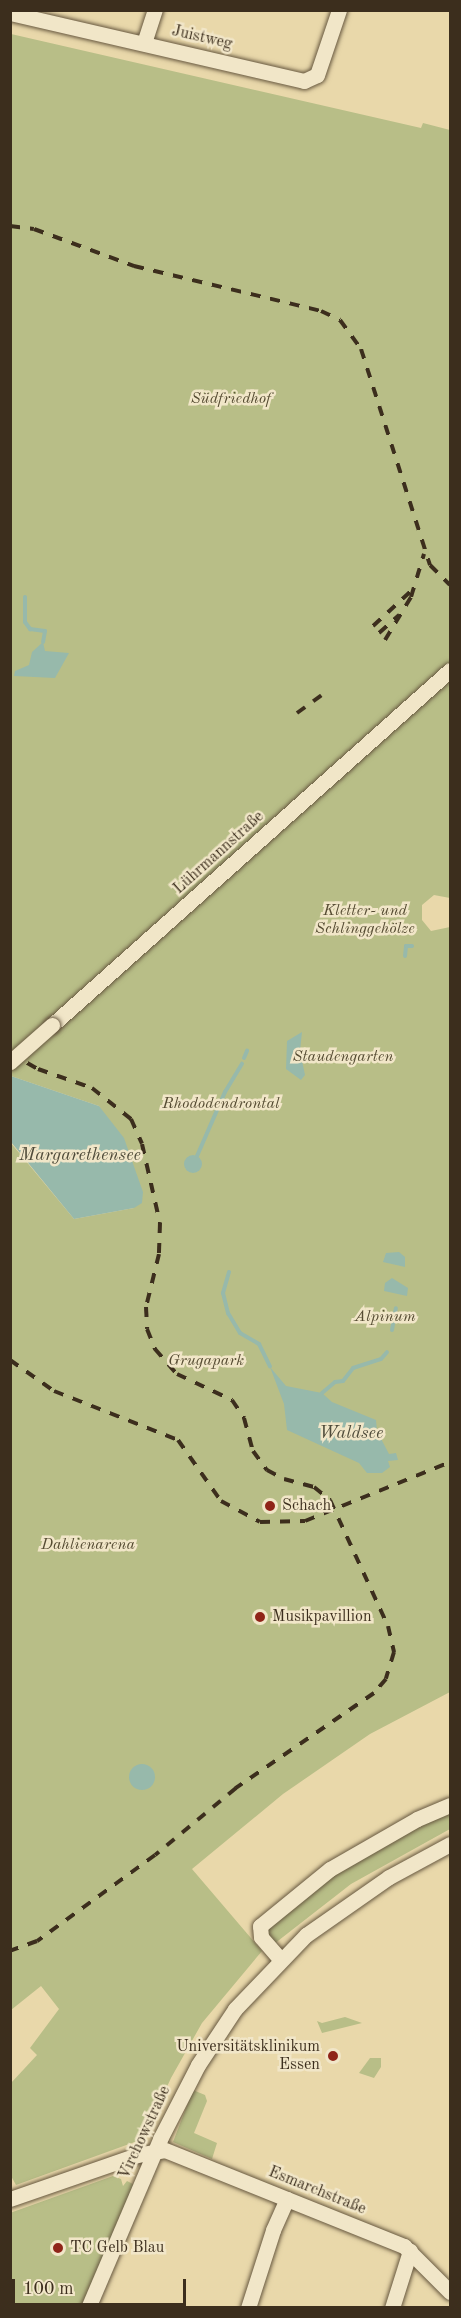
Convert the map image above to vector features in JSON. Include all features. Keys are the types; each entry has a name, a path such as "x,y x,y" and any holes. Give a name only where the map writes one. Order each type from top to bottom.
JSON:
{"street":[{"path":"144,44 155,10"},
{"name":"Juistweg","path":"10,13 304,81 316,75 339,10"},
{"name":"Lührmannstraße","path":"10,1062 450,670"},
{"path":"280,1959 261,1937 260,1926 330,1869 417,1819 450,1805"},
{"name":"Virchowstraße","path":"88,2307 155,2151 198,2065 223,2026 280,1959 368,1890 450,1844"},
{"name":"Esmarchstraße","path":"155,2151 165,2150 410,2251 450,2292"},
{"path":"10,2199 155,2151"},
{"path":"248,2307 273,2230 287,2199"},
{"path":"392,2307 410,2251"}],"green space":[{"name":"Grugapark","path":"11,34 421,128 423,123 450,130 450,898 434,895 422,905 422,920 431,931 450,927 450,1692 370,1734 283,1794 192,1869 262,1951 202,2023 171,2078 143,2139 16,2185 11,2176 11,2083 37,2055 30,2048 59,2009 41,1986 11,2010 10,1142 74,1219 134,1208 99,1106 11,1076"},
{"path":"450,1810 450,1829 351,1884 274,1944 266,1930 285,1910 365,1853"},
{"path":"345,2017 362,2023 322,2033 317,2021 322,2023"},
{"path":"370,2058 381,2058 381,2067 374,2078 359,2073"},
{"path":"193,2090 205,2095 207,2101 194,2133 217,2143 212,2159 173,2142"},
{"path":"113,2176 121,2179 123,2186 127,2181 135,2185 82,2307 11,2307 10,2213"}],"water":[{"path":"43,642 45,651 69,653 55,678 14,676 15,671 29,665 32,652"},
{"path":"302,1032 300,1051 305,1075 301,1080 286,1069 287,1041"},
{"name":"Margarethensee","path":"11,1076 99,1106 124,1138 143,1192 142,1203 134,1208 74,1219 11,1142"},
{"path":"193,1155 199,1158 202,1164 199,1170 193,1173 187,1170 184,1164 187,1158"},
{"path":"399,1252 405,1257 405,1267 383,1262 386,1253"},
{"path":"392,1278 408,1288 407,1296 384,1291 385,1283"},
{"name":"Waldsee","path":"270,1367 286,1386 322,1393 332,1402 376,1420 377,1431 389,1454 396,1453 398,1460 388,1461 390,1467 382,1473 367,1473 359,1463 287,1430 284,1404"},
{"path":"142,1764 151,1768 155,1777 151,1786 142,1790 133,1786 129,1777 133,1768"}],"waterway":[{"path":"25,597 25,622 30,629 45,631 43,642"},
{"path":"405,956 406,946 412,946"},
{"path":"244,1058 247,1051"},
{"path":"197,1156 225,1092 242,1064"},
{"path":"229,1272 223,1293 228,1313 240,1333 259,1344 270,1367"},
{"path":"392,1330 396,1308"},
{"path":"322,1393 335,1382 343,1381 353,1368 381,1359 387,1352"}],"railway":[{"path":"10,226 34,229 134,266 321,311 340,320 361,349 430,565 450,585"},
{"path":"385,640 411,597 424,554"},
{"path":"373,626 411,591"},
{"path":"379,633 399,615"},
{"path":"297,713 326,692"},
{"path":"10,1053 38,1069 92,1088 131,1119 142,1144 160,1223 159,1254 146,1307 147,1329 155,1349 177,1374 232,1400 244,1418 253,1451 267,1470 284,1479 314,1487 330,1500 388,1626 394,1652 386,1679 374,1693 236,1788 155,1855 37,1941 10,1951"},
{"path":"10,1360 54,1391 178,1440 221,1501 260,1522 305,1521 450,1462"}],"place":[{"name":"Schach","path":"270,1506"},
{"name":"Musikpavillion","path":"260,1617"},
{"name":"Universitätsklinikum Essen","path":"333,2056"},
{"name":"TC Gelb Blau","path":"58,2248"}],"park label":[{"name":"Südfriedhof","path":"231,399"},
{"name":"Kletter- und Schlinggehölze","path":"365,920"},
{"name":"Staudengarten","path":"343,1057"},
{"name":"Rhododendrontal","path":"221,1104"},
{"name":"Alpinum","path":"385,1317"},
{"name":"Dahlienarena","path":"88,1545"}]}
